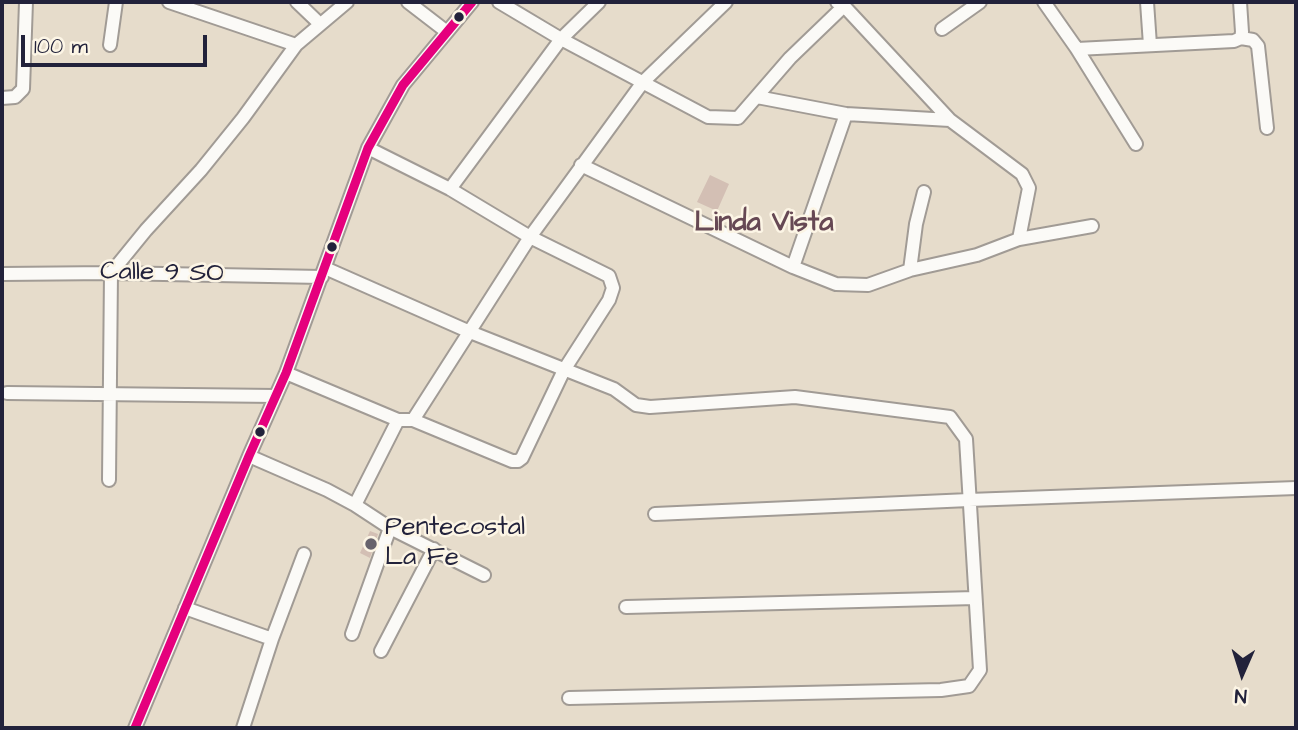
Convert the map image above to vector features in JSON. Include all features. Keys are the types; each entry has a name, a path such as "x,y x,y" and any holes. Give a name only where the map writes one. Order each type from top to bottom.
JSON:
{"street":[{"path":"2,98 15,97 23,89 26,2"},
{"path":"110,45 116,2"},
{"path":"169,2 296,46"},
{"path":"297,2 320,24"},
{"path":"109,480 111,273 201,170 296,46 346,2"},
{"path":"408,2 447,32"},
{"path":"135,728 286,373 368,148 403,85 472,2"},
{"path":"499,2 708,117 738,118 841,4 950,120 1022,174 1029,188 1019,239"},
{"path":"450,189 561,38 599,2"},
{"path":"413,420 530,237 643,82 726,2"},
{"path":"942,29 981,2"},
{"path":"1044,2 1077,49 1136,144"},
{"path":"1147,2 1150,46"},
{"path":"1240,2 1241,38"},
{"path":"1077,49 1234,41 1241,38 1253,40 1258,46 1267,128"},
{"path":"757,97 846,114 950,120"},
{"path":"793,267 846,114"},
{"path":"286,373 398,420 413,420 517,461 522,458 564,370 610,300 613,288 609,276 530,237 450,189 368,148"},
{"path":"581,165 793,267 836,284 869,285 910,270 977,254 1019,239 1092,226"},
{"path":"910,270 916,224 924,192"},
{"path":"323,272 614,389 636,405 650,407 795,397 950,417 966,439 980,670 969,686 941,690 569,698"},
{"name":"Calle 9 SO","path":"2,274 323,272"},
{"path":"7,393 276,396"},
{"path":"355,505 398,420"},
{"path":"249,456 327,490 390,528 484,575"},
{"path":"655,514 1296,488"},
{"path":"352,634 390,528"},
{"path":"381,651 434,549"},
{"path":"243,728 304,554"},
{"path":"625,607 975,598"},
{"path":"185,608 272,639"}],"building":[{"path":"710,175 729,184 717,211 697,202"},
{"name":"Pentecostal La Fe","path":"370,531 378,534 370,558 360,553"}],"transit line":[{"path":"135,728 286,373 368,148 403,85 472,2"}],"place":[{"name":"Pentecostal La Fe","path":"371,544"}],"district":[{"name":"Linda Vista","path":"764,224"}]}
